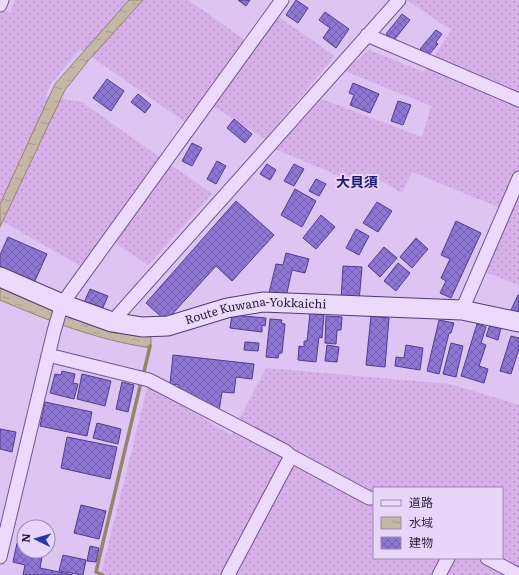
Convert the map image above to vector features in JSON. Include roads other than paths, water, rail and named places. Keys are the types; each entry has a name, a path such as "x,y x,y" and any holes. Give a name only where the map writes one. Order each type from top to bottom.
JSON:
{"main road":[{"name":"Route Kuwana-Yokkaichi","path":"0,277 62,304 112,322 142,327 168,326 227,308 262,302 462,310 519,322"}],"street":[{"path":"0,5 2,0"},
{"path":"0,556 48,355 62,304 282,0"},
{"path":"112,322 399,0"},
{"path":"367,35 519,100"},
{"path":"462,310 519,178"},
{"path":"48,355 142,378 278,447 290,456 369,498 373,498"},
{"path":"228,575 290,456"},
{"path":"439,575 447,559"},
{"path":"489,559 519,575"}],"water":[{"path":"129,0 143,0 88,61 65,90 0,227 0,204 55,84"},
{"path":"0,288 87,324 114,333 151,337 151,348 131,345 92,335 37,315 0,300"}],"waterway":[{"path":"143,376 150,346"},
{"path":"103,575 96,572 141,382"}],"district":[{"name":"大貝須","path":"357,182"}]}
